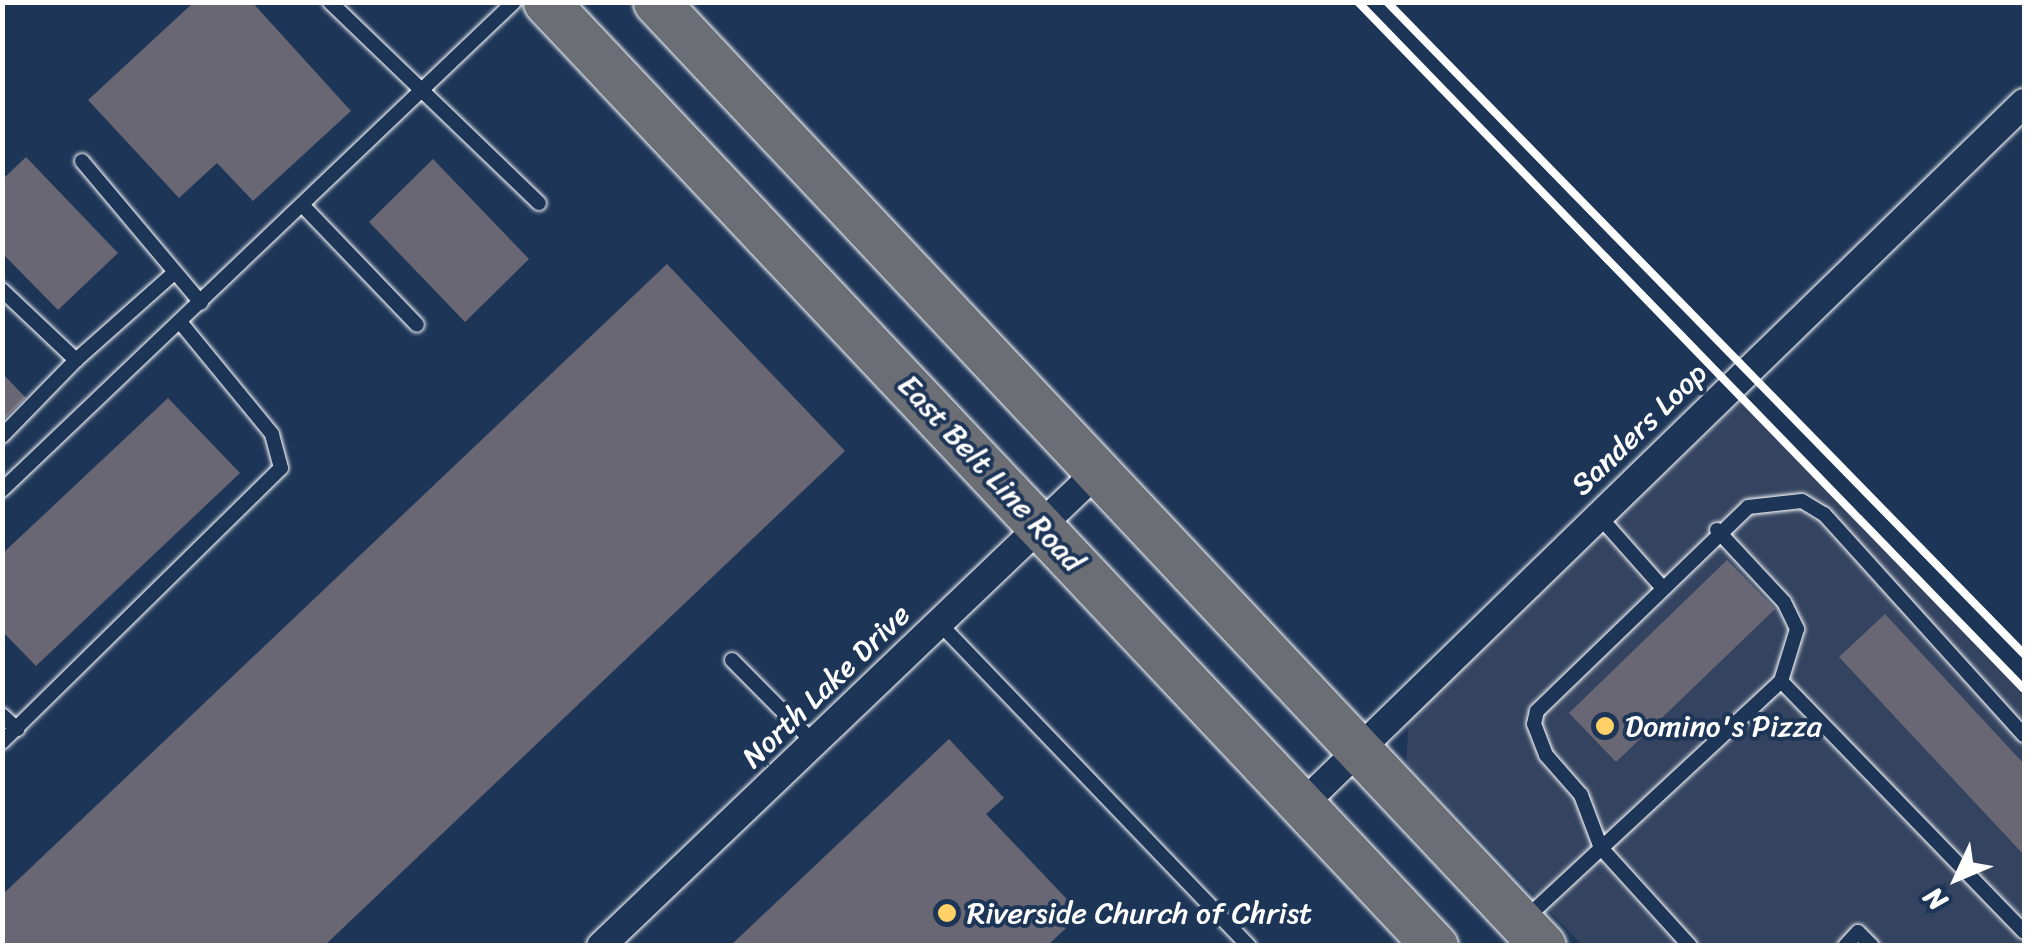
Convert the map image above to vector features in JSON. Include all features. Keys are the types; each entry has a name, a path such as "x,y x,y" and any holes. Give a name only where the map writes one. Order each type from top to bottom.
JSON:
{"main road":[{"name":"East Belt Line Road","path":"546,2 1435,946"},
{"path":"656,2 1532,934"}],"street":[{"name":"Sanders Loop","path":"1302,804 2024,104"},
{"name":"North Lake Drive","path":"601,946 1096,473"}],"lane":[{"path":"330,2 422,98 539,203"},
{"path":"2,490 422,98 514,2"},
{"path":"82,162 201,303"},
{"path":"304,207 417,326"},
{"path":"2,436 76,360 175,272"},
{"path":"2,290 76,360"},
{"path":"2,742 280,468 272,434 180,322"},
{"path":"1690,946 1601,848 1582,794 1539,742 1536,712 1717,530 1774,500 1824,514 2024,735"},
{"path":"1597,514 1661,586"},
{"path":"1532,934 1601,848 1780,681 1797,629 1784,602 1717,530"},
{"path":"940,622 1249,946"},
{"path":"732,660 814,743"},
{"path":"1780,681 2024,932"},
{"path":"2,715 17,729"},
{"path":"1845,946 1858,932 1872,946"}],"shaded area":[{"path":"1744,397 2024,694 2024,945 1582,945 1406,761 1409,717"}],"building":[{"path":"194,2 252,2 351,111 253,201 217,163 179,198 88,100"},
{"path":"26,157 118,253 58,310 2,253 2,180"},
{"path":"433,159 529,259 465,322 369,222"},
{"path":"667,264 845,451 324,946 2,946 2,895"},
{"path":"2,373 26,398 2,421"},
{"path":"168,398 240,473 36,666 2,631 2,554"},
{"path":"1727,560 1775,609 1616,762 1569,713"},
{"path":"1885,614 2024,764 2024,855 1839,657"},
{"path":"949,739 1004,798 986,814 1081,914 1047,946 730,946"}],"railway":[{"path":"1358,2 2024,689"},
{"path":"1387,2 2024,654"}],"place":[{"name":"Domino's Pizza","path":"1605,726"},
{"name":"Riverside Church of Christ","path":"947,913"}]}
